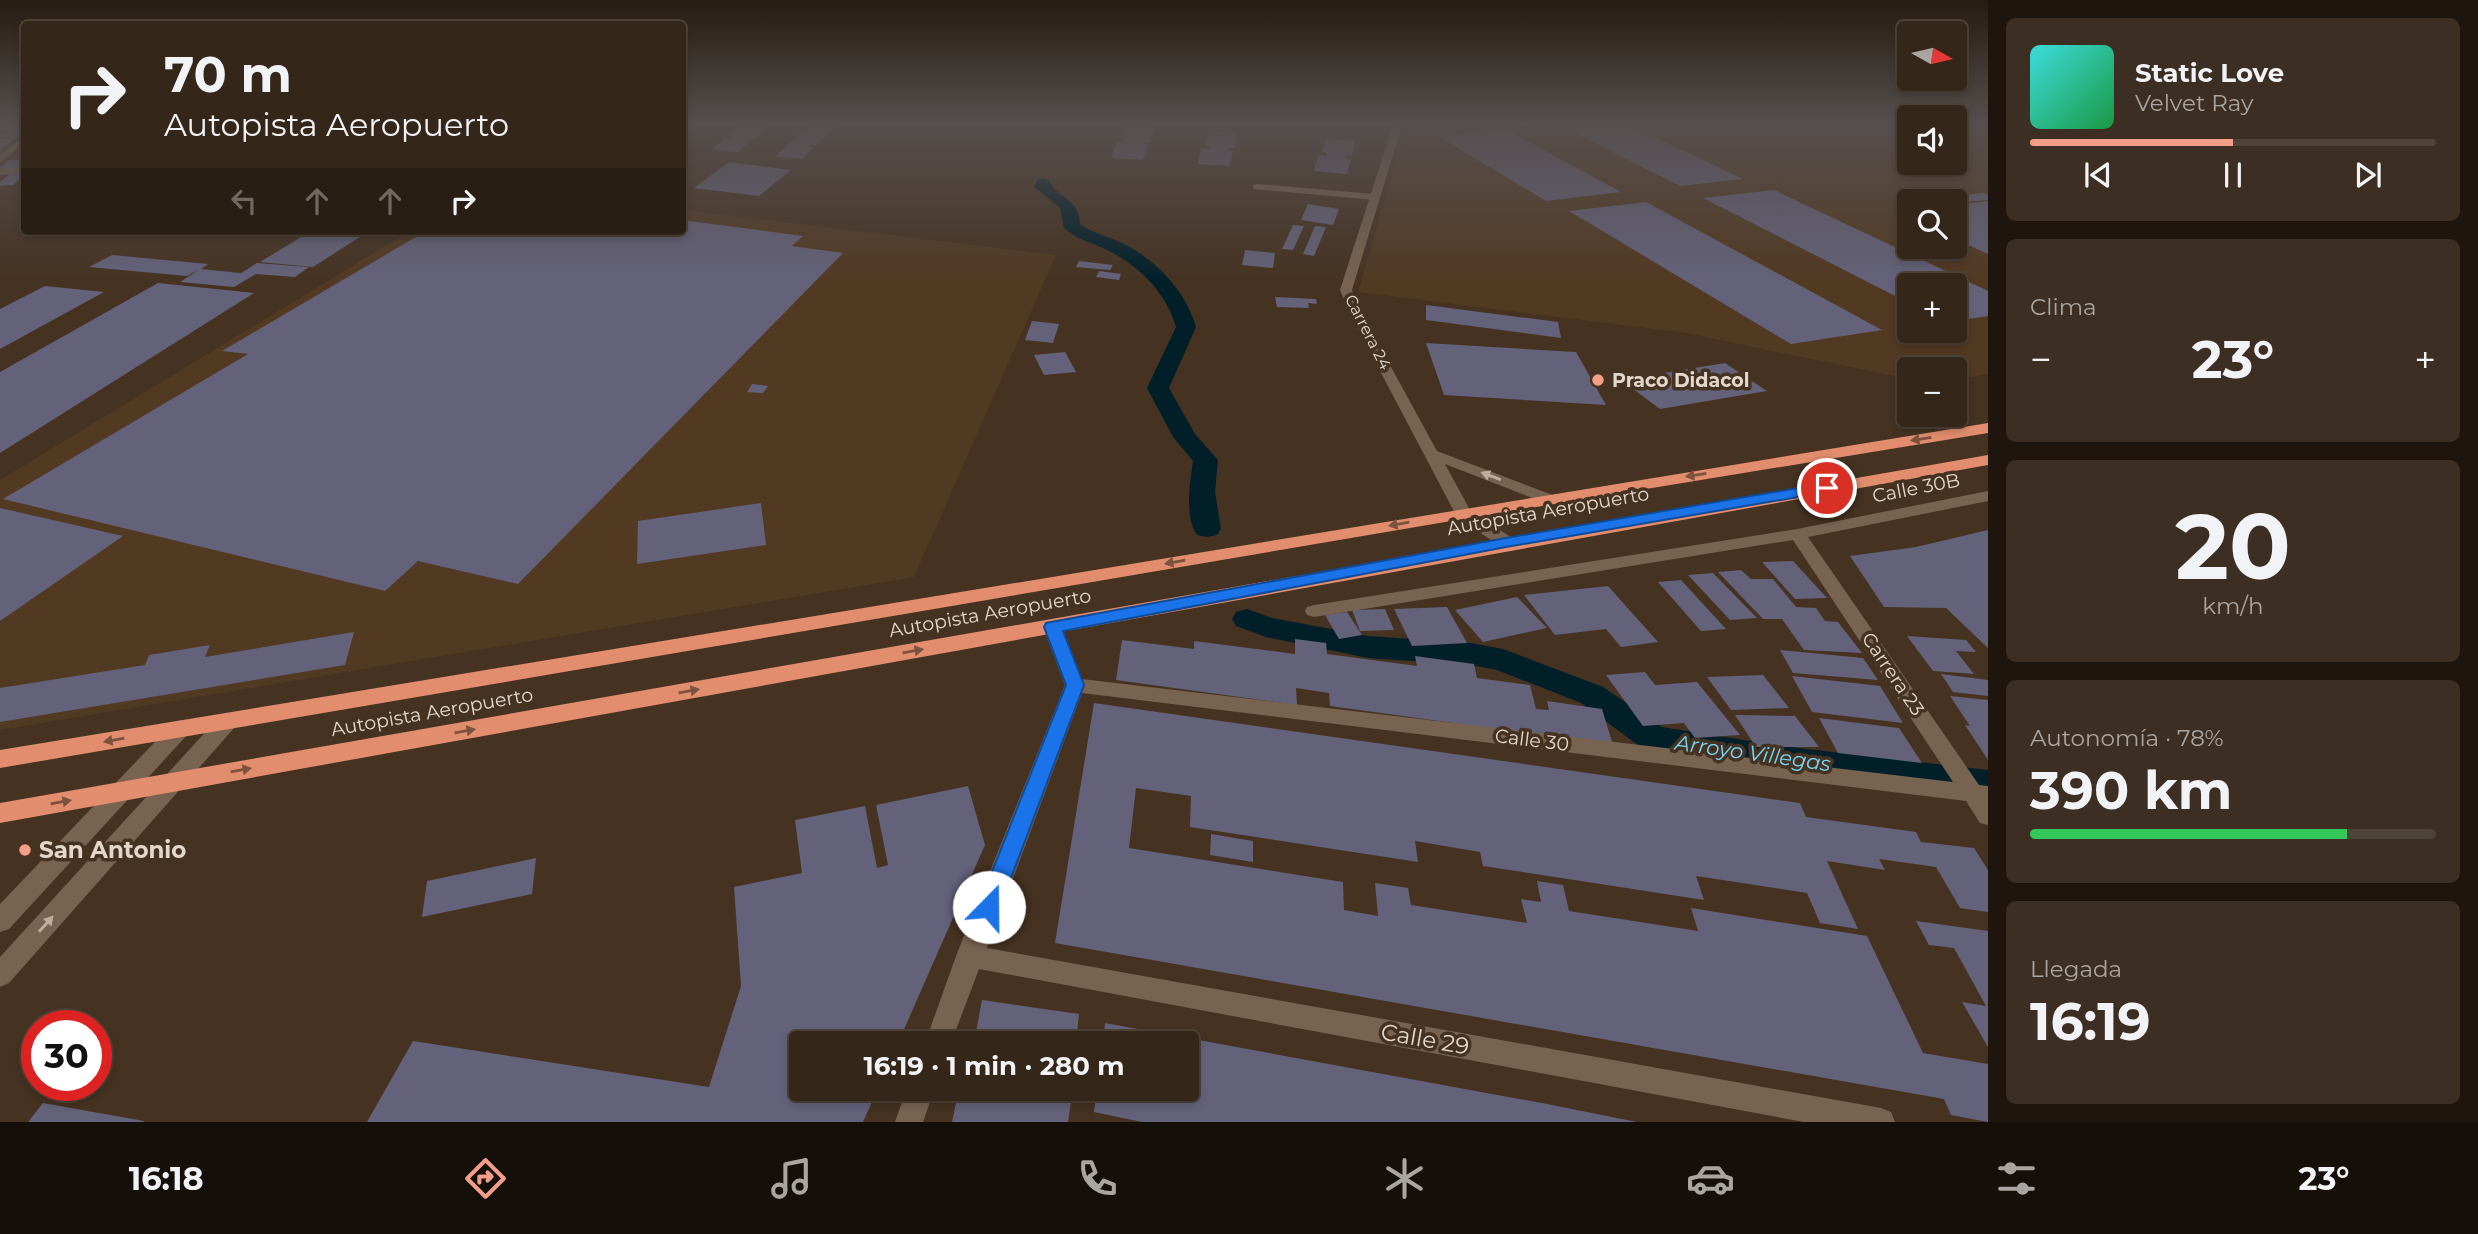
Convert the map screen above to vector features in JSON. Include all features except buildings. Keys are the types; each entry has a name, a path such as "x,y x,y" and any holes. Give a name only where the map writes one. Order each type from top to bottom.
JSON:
{"highway":[{"name":"Autopista Aeropuerto","path":"0,759 1463,513 1988,428"},
{"name":"Autopista Aeropuerto","path":"0,813 1052,627 1506,542 1988,460"}],"street":[{"name":"Carrera 24","path":"1380,177 1346,290 1356,314 1463,513 1506,542"},
{"path":"1257,187 1374,197"},
{"path":"1432,454 1549,499"},
{"name":"Calle 30B","path":"1314,611 1797,534 1988,496"},
{"name":"Carrera 23","path":"1797,534 1953,762 1977,792 1988,816"},
{"path":"942,1031 1075,685 1052,627"},
{"name":"Calle 30","path":"1075,685 1977,792"},
{"path":"0,975 228,721"},
{"path":"0,921 181,728"},
{"name":"Calle 29","path":"969,956 1881,1122"},
{"path":"909,1122 916,1101"}],"shaded area":[{"path":"1391,177 1988,177 1988,374 1967,378 1967,357 1897,357 1897,377 1686,333 1358,292"},
{"path":"686,210 1056,255 914,577 0,730 0,480 403,235 686,235"}],"waterway":[{"path":"1043,183 1042,187 1067,205 1072,216 1070,224 1074,228 1133,257 1167,289 1182,314 1186,327 1158,388 1185,437 1206,460 1202,492 1207,529"},
{"name":"Arroyo Villegas","path":"1247,619 1266,627 1368,647 1471,654 1503,660 1592,695 1654,739 1781,759 1988,784"}],"place":[{"name":"Praco Didacol","path":"1598,380"},
{"name":"San Antonio","path":"25,850"}],"route":[{"path":"989,907 1075,685 1052,627 1506,542 1827,488"}]}
